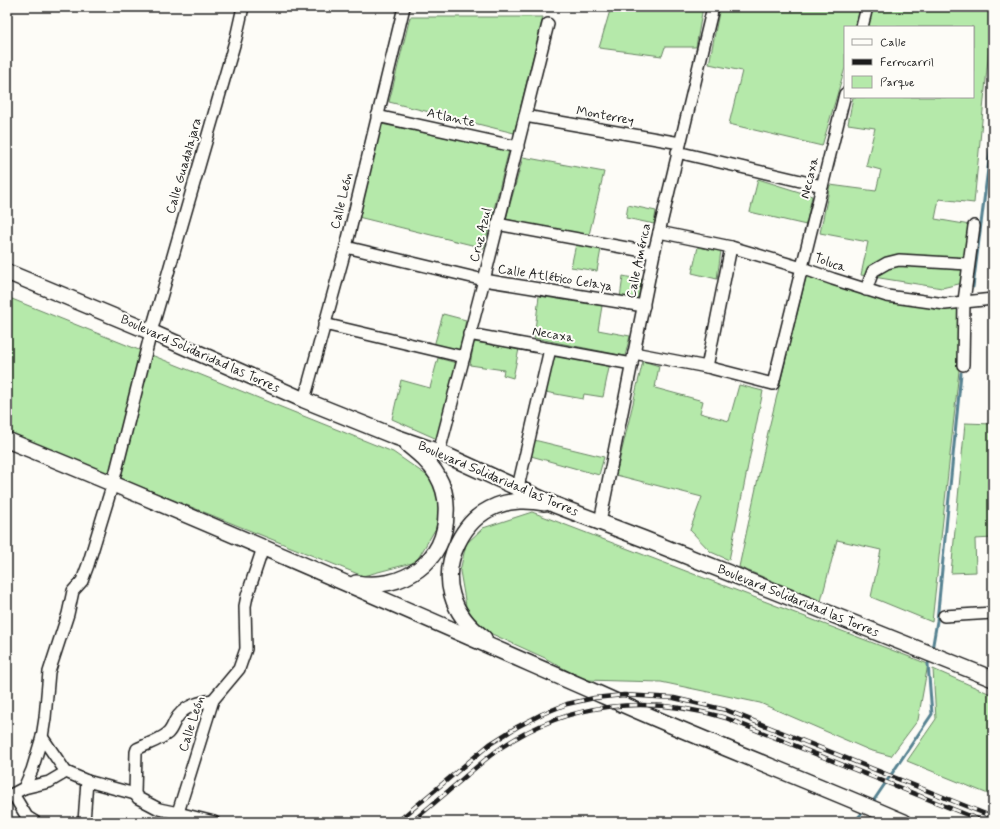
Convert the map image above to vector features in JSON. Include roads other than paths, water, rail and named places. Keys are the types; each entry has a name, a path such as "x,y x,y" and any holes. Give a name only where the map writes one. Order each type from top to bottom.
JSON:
{"main road":[{"name":"Boulevard Solidaridad las Torres","path":"7,272 150,332 304,400 396,437 439,452 555,505 993,679"},
{"path":"339,580 364,584 384,584 401,580 426,562 438,549 443,540 446,528 446,507 442,485 432,467 425,459 396,437"},
{"path":"7,440 113,483 608,698 904,822"},
{"path":"510,655 473,630 460,614 452,594 450,583 451,562 458,542 470,525 482,514 495,506 515,502 534,502 555,505"}],"street":[{"name":"Calle Guadalajara","path":"113,483 150,332 236,38 243,7"},
{"name":"Calle León","path":"304,400 346,247 404,7"},
{"name":"Calle América","path":"600,522 654,253 678,147 713,7"},
{"path":"862,26 867,7"},
{"name":"Cruz Azul","path":"439,452 526,116 548,24"},
{"name":"Necaxa","path":"469,334 550,349 707,367 772,384 844,98"},
{"name":"Atlante","path":"377,116 518,147"},
{"name":"Monterrey","path":"526,116 678,147 822,186"},
{"path":"497,224 654,253"},
{"path":"963,365 964,301 974,226"},
{"name":"Toluca","path":"659,232 731,247 802,268 887,296 913,301 945,304 993,299"},
{"name":"Calle Atlético Celaya","path":"346,247 484,280 644,306"},
{"path":"707,367 731,247"},
{"path":"866,290 873,272 887,263 898,260 968,264"},
{"path":"324,324 464,358"},
{"path":"518,487 550,349"},
{"path":"24,788 32,770 42,737 49,672 68,614 73,591 82,581 88,565 113,483"},
{"name":"Calle León","path":"177,817 213,700 239,669 246,649 245,606 263,548"},
{"path":"944,616 993,613"},
{"path":"135,794 137,749 166,735 182,712 198,702 213,700"},
{"path":"42,737 66,772 87,781 135,794 138,798 158,809 177,817 214,822"},
{"path":"35,822 28,817 10,796 24,788 49,782 66,772"},
{"path":"84,822 87,781"}],"waterway":[{"path":"973,287 993,129"},
{"path":"932,650 937,621 961,373"},
{"path":"872,803 932,714 928,664 930,658"},
{"path":"854,822 865,810"}],"railway":[{"path":"397,822 490,744 517,727 542,714 567,704 594,698 624,695 674,698 726,710 993,817"},
{"path":"412,822 493,753 528,732 555,720 582,712 611,707 639,705 668,706 726,718 985,822"}]}
